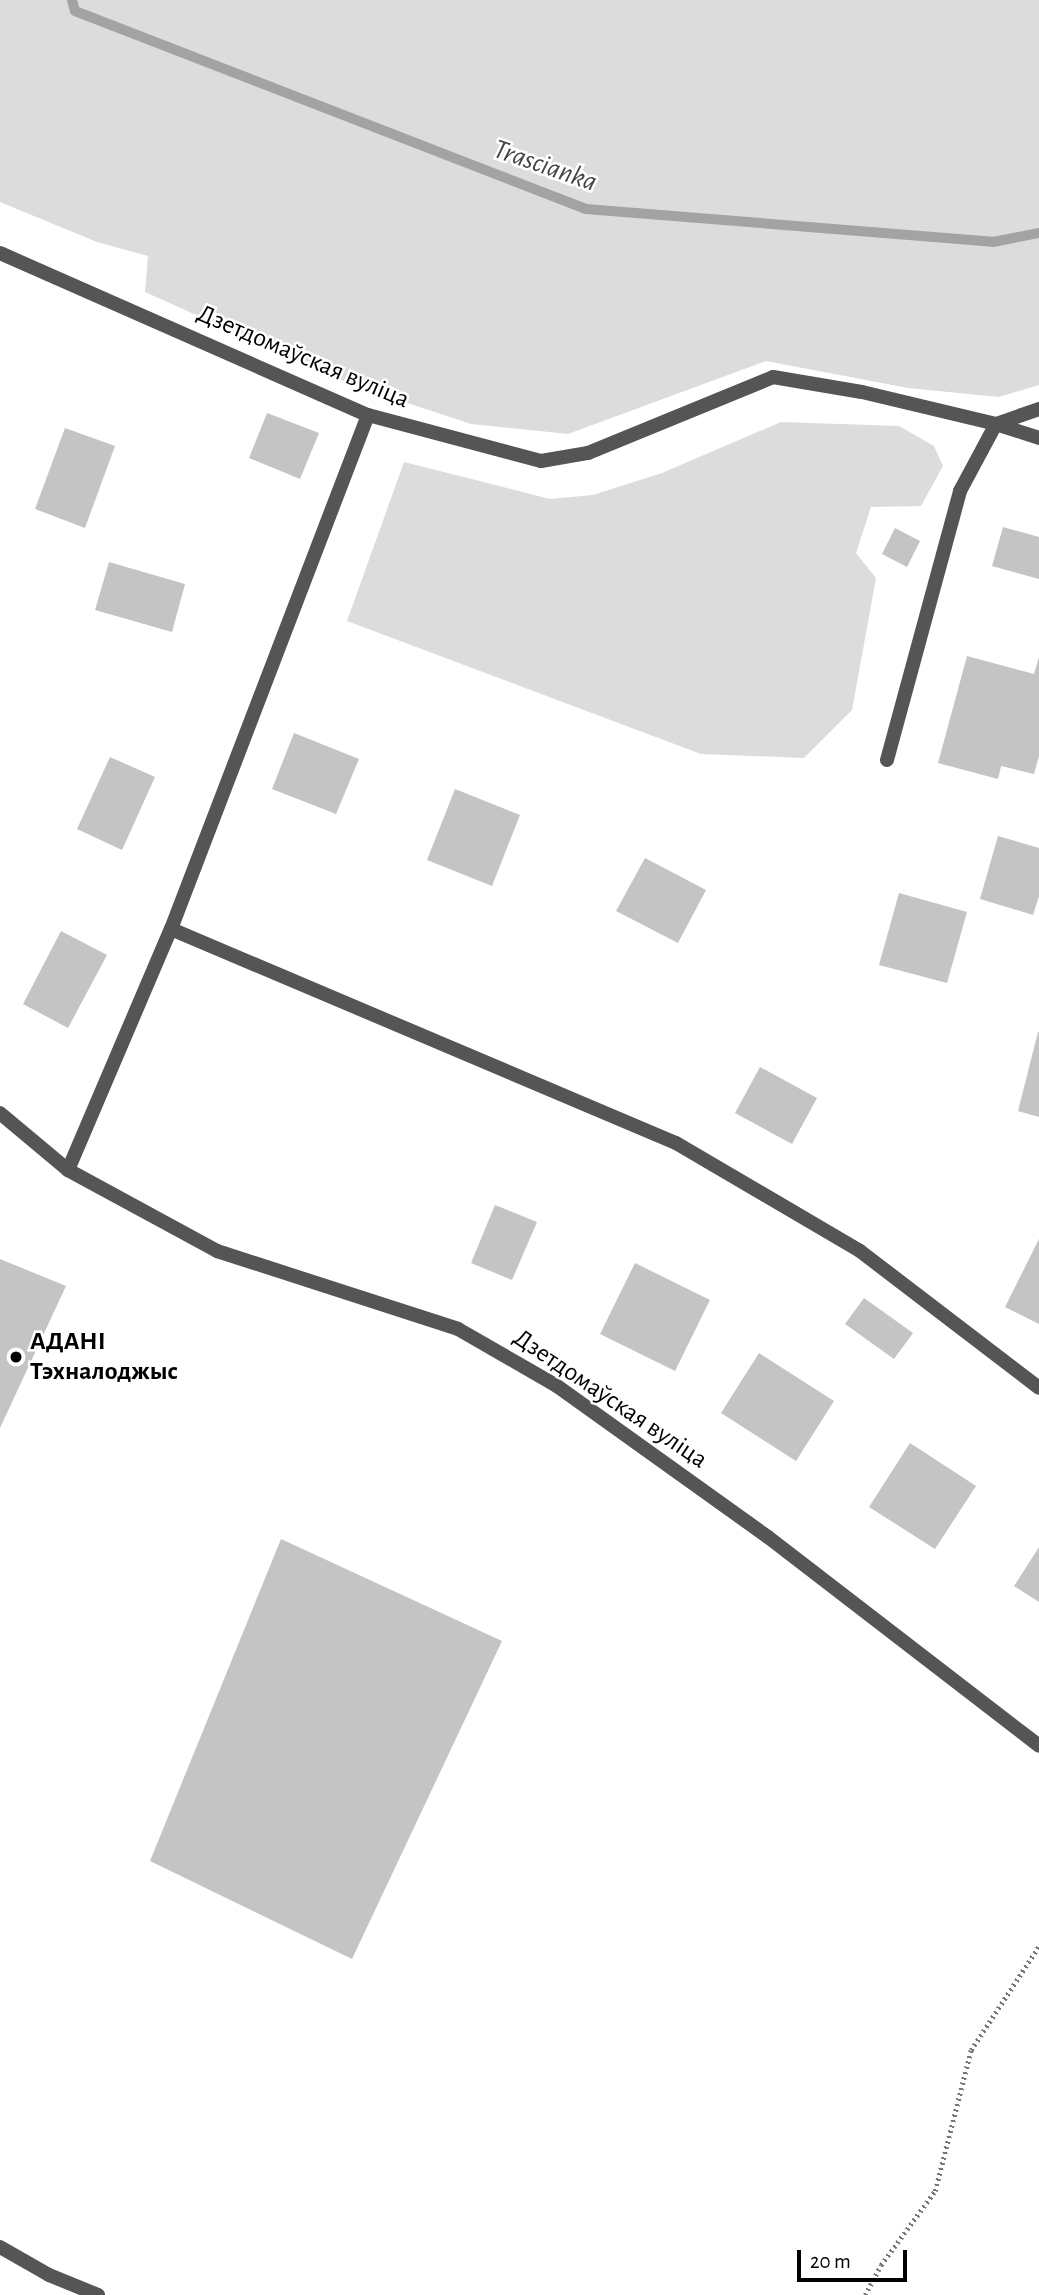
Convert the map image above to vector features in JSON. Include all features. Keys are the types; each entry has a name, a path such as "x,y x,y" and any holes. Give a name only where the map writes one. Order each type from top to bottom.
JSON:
{"street":[{"name":"Дзетдомаўская вуліца","path":"0,253 368,415 541,461 588,453 773,377 862,392 996,424 1039,438"},
{"path":"887,760 960,491 996,424 1039,409"},
{"path":"68,1170 171,929 368,415"},
{"path":"171,929 676,1143 860,1251 1039,1388"},
{"name":"Дзетдомаўская вуліца","path":"0,1113 68,1170 217,1251 458,1329 557,1386 768,1537 1039,1746"},
{"path":"0,2247 98,2295"}],"path":[{"path":"865,2295 881,2265 935,2191 971,2050 1039,1946"}],"shaded area":[{"path":"0,0 1039,0 1039,385 999,397 908,388 766,361 568,434 471,424 353,385 145,292 148,256 97,242 0,202"},
{"path":"781,422 899,426 934,446 943,466 921,506 871,507 856,553 876,578 852,710 804,758 701,754 347,621 404,462 550,499 593,495 662,473"}],"building":[{"path":"267,413 319,433 300,479 249,458"},
{"path":"65,428 115,446 85,528 35,509"},
{"path":"1003,527 1039,537 1039,579 992,566"},
{"path":"895,528 920,541 907,567 882,554"},
{"path":"109,562 185,584 172,632 95,610"},
{"path":"967,656 1034,674 1039,657 1039,756 1034,774 1001,766 998,779 938,763"},
{"path":"294,733 359,759 336,814 272,789"},
{"path":"110,757 155,777 122,850 77,829"},
{"path":"455,789 520,815 492,886 427,860"},
{"path":"998,836 1039,848 1039,896 1033,915 980,899"},
{"path":"645,858 706,890 678,943 616,911"},
{"path":"899,893 967,912 947,983 879,965"},
{"path":"61,931 107,955 68,1028 23,1004"},
{"path":"1039,1032 1039,1117 1018,1111"},
{"path":"760,1067 817,1098 792,1144 735,1113"},
{"path":"495,1205 537,1222 512,1280 471,1263"},
{"path":"1039,1239 1039,1324 1005,1307"},
{"name":"АДАНІ Тэхналоджыс","path":"0,1259 66,1286 0,1428"},
{"path":"635,1263 710,1300 675,1371 600,1334"},
{"path":"864,1298 913,1333 894,1359 845,1324"},
{"path":"759,1353 834,1401 796,1461 721,1413"},
{"path":"910,1443 976,1486 935,1549 869,1507"},
{"path":"281,1539 502,1641 352,1959 150,1861"},
{"path":"1039,1547 1039,1602 1014,1586"}],"waterway":[{"name":"Trascianka","path":"72,0 75,11 586,209 993,242 1039,233"}],"place":[{"name":"АДАНІ Тэхналоджыс","path":"16,1357"}]}
